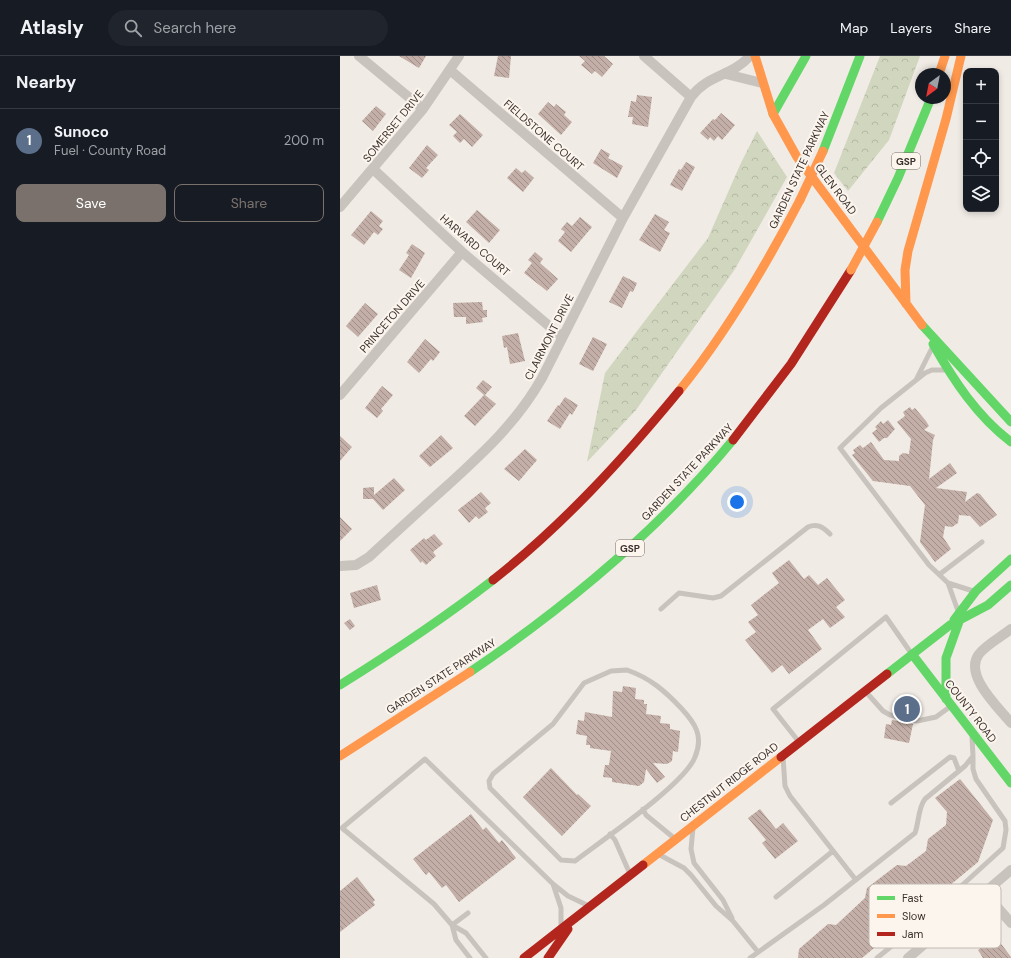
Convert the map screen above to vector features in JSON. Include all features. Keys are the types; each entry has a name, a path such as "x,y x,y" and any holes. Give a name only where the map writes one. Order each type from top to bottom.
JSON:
{"main road":[{"name":"GLEN ROAD","path":"755,56 772,114 797,157 922,325 1011,422"},
{"path":"772,114 806,56"},
{"name":"GARDEN STATE PARKWAY","path":"340,686 416,638 495,580 568,516 603,480 668,407 726,328 766,262 800,200 824,151 860,56"},
{"path":"941,68 945,56"},
{"path":"906,304 905,270 908,251 944,126 961,56"},
{"name":"GARDEN STATE PARKWAY","path":"340,756 484,663 570,600 639,540 708,470 771,394 823,318 852,270 898,178 929,104"},
{"name":"GLEN ROAD","path":"922,325 948,371 1002,436 1011,442"},
{"path":"1002,436 1011,446"},
{"name":"CHESTNUT RIDGE ROAD","path":"524,958 950,625 960,616 976,591 1011,559"},
{"name":"CHESTNUT RIDGE ROAD","path":"960,616 988,605 1011,585"},
{"path":"949,702 946,658 960,616"},
{"name":"COUNTY ROAD","path":"912,654 1011,783"},
{"path":"548,958 577,917"}],"street":[{"path":"359,56 423,109"},
{"name":"SOMERSET DRIVE","path":"340,207 423,109 459,56"},
{"path":"644,56 691,97"},
{"name":"CLAIRMONT DRIVE","path":"340,566 356,565 369,557 498,439 529,401 622,218 691,97 699,87 708,81 726,74 738,67 750,56"},
{"name":"FIELDSTONE COURT","path":"450,70 622,218"},
{"path":"726,74 762,83"},
{"name":"HARVARD COURT","path":"373,169 462,252 562,337"},
{"name":"PRINCETON DRIVE","path":"340,395 462,252"},
{"path":"1011,629 979,655 975,670 978,681 1011,723"},
{"path":"994,884 1011,870"},
{"path":"1001,911 1011,923"},
{"path":"908,958 920,948"}],"lane":[{"path":"916,379 934,346"},
{"path":"948,371 932,370 916,379 882,408 840,448 929,565 948,583 960,616"},
{"path":"661,609 680,592 713,598 721,596 808,527 813,525 819,526 830,534"},
{"path":"940,574 982,542"},
{"path":"948,583 976,591"},
{"path":"799,742 773,709 886,617 912,654"},
{"path":"627,670 644,676 664,690 694,722 698,734 698,745 695,758 683,776 643,809 575,861 561,860 490,788 489,781 493,774 553,724 584,683 611,671 627,670"},
{"path":"865,691 883,711 890,715 917,721 936,716 949,702"},
{"path":"963,884 1003,848 1006,830 1005,821 976,779 973,768 971,730"},
{"path":"783,756 785,786 794,803 856,880"},
{"path":"750,958 856,880 915,833 921,805 925,798 959,770 973,756"},
{"path":"891,803 950,757 954,758 959,770"},
{"path":"486,958 466,933 452,925 428,898 342,828 425,759 553,884 568,896 590,907"},
{"path":"643,809 646,815 675,839"},
{"path":"694,825 691,849 694,863 723,900 733,921"},
{"path":"610,834 615,840 630,874"},
{"path":"776,897 833,851"},
{"path":"656,854 684,868 716,906 733,921 758,952"},
{"path":"553,884 561,908 561,929"},
{"path":"452,925 468,913"},
{"path":"452,925 456,940 470,958"},
{"path":"877,958 889,948"}],"green space":[{"path":"880,56 920,56 889,140 848,191 834,173"},
{"path":"757,131 787,177 735,269 636,410 587,462 605,373 708,238 740,165"}],"building":[{"path":"399,56 426,56 419,68"},
{"path":"498,56 511,56 509,78 494,76"},
{"path":"579,56 604,56 613,64 602,77 595,71 592,74 581,65 585,61"},
{"path":"637,95 652,97 648,127 632,124 633,117 628,117 631,101 636,102"},
{"path":"548,102 554,107 556,104 566,112 564,115 572,122 561,135 538,114"},
{"path":"376,106 386,114 373,131 362,121"},
{"path":"721,113 735,125 722,140 718,136 714,141 710,137 708,140 700,133"},
{"path":"460,114 483,135 472,147 464,139 460,143 453,136 457,132 449,125"},
{"path":"427,145 438,155 426,168 429,170 422,178 409,168"},
{"path":"601,149 610,154 608,158 623,166 617,178 593,163"},
{"path":"686,162 695,167 682,191 670,185 679,169 681,170"},
{"path":"516,168 522,173 525,170 534,178 523,192 507,178"},
{"path":"477,210 500,230 489,243 466,222"},
{"path":"371,211 383,221 379,226 383,229 378,235 374,232 364,245 351,235"},
{"path":"655,214 669,222 664,230 670,233 660,252 639,240"},
{"path":"580,217 592,227 571,252 558,241 565,232 561,229 567,222 572,226"},
{"path":"412,244 425,253 411,278 399,270 409,255 406,253"},
{"path":"535,252 543,259 540,263 558,279 547,291 524,273 532,263 528,260"},
{"path":"623,276 637,283 633,292 630,291 622,308 609,302"},
{"path":"482,302 483,310 487,310 487,317 482,318 483,322 466,324 466,317 454,317 453,303"},
{"path":"365,303 378,314 358,337 346,326"},
{"path":"518,333 525,361 510,364 507,347 504,348 502,336"},
{"path":"593,337 607,344 593,371 579,364"},
{"path":"425,339 440,352 433,361 431,359 419,373 407,362"},
{"path":"483,380 492,387 485,395 496,404 475,426 464,416 484,395 476,388"},
{"path":"382,386 393,395 381,409 383,411 377,418 365,408"},
{"path":"565,397 578,405 572,415 570,413 560,429 547,421"},
{"path":"910,407 912,410 915,408 926,421 929,426 924,430 935,435 933,440 929,479 950,463 957,473 936,488 967,492 965,502 977,493 980,494 997,515 980,527 970,516 959,515 958,523 952,527 945,526 943,537 951,549 935,562 920,542 925,505 910,486 873,481 852,455 855,453 853,450 860,445 863,448 871,442 884,460 899,461 899,456 903,453 909,454 911,439 897,422 905,416 903,412"},
{"path":"888,420 895,429 887,438 884,438 879,442 872,433 877,429 875,427 881,421 883,424"},
{"path":"441,435 453,448 430,467 419,456"},
{"path":"340,436 352,447 340,461"},
{"path":"525,449 537,460 519,481 504,469"},
{"path":"394,478 405,490 383,510 373,499 363,499 363,488 374,487 374,495"},
{"path":"481,492 491,503 485,508 488,512 479,519 476,516 469,523 458,510"},
{"path":"340,517 352,529 340,541"},
{"path":"434,534 443,544 433,552 436,556 426,565 422,561 421,563 410,550 424,538 426,540"},
{"path":"789,560 804,579 809,575 818,585 827,578 845,600 836,607 845,617 830,628 823,619 808,630 822,649 789,674 782,665 772,673 745,640 756,632 748,622 758,615 751,605 779,583 772,573"},
{"path":"377,585 381,600 354,608 350,593"},
{"path":"350,619 355,626 350,630 344,623"},
{"path":"623,686 636,688 635,699 644,700 644,704 647,704 646,714 661,716 660,723 670,724 670,729 680,731 678,752 673,751 672,761 667,764 653,763 665,777 657,783 646,769 644,782 639,786 612,782 612,778 603,777 605,765 609,765 611,751 590,748 590,745 586,745 587,736 576,734 578,720 584,721 585,712 612,717 613,691 622,692"},
{"path":"896,702 921,706 919,716 894,712"},
{"path":"892,720 913,724 909,743 884,738 886,724 891,725"},
{"path":"551,768 577,795 578,794 591,806 562,836 523,797"},
{"path":"960,779 993,820 978,862 951,884 872,884 897,865 906,866 926,851 928,839 946,825 947,812 935,798"},
{"path":"760,809 776,829 783,823 798,841 775,859 762,843 766,840 748,818"},
{"path":"471,814 483,830 486,827 499,843 502,840 516,858 459,902 446,885 442,888 429,872 426,875 413,859"},
{"path":"357,877 375,900 373,902 375,905 340,932 340,891"},
{"path":"869,886 869,948 874,948 862,958 798,958 799,949 828,924 836,925 865,898 867,888"},
{"path":"1001,944 1011,958 983,958 978,950 981,948 1001,948"}],"traffic: fast":[{"path":"773,114 806,56"},
{"path":"823,151 860,56"},
{"path":"877,222 898,178 929,104"},
{"path":"922,325 1011,422"},
{"path":"933,344 967,397 987,421 1011,442"},
{"path":"470,672 541,621 610,565 674,505 733,440"},
{"path":"954,620 976,591 1011,559"},
{"path":"340,685 456,608 493,580"},
{"path":"887,674 950,625 988,605 1011,585"},
{"path":"946,699 946,658 960,619"},
{"path":"912,654 1011,783"}],"traffic: slow":[{"path":"755,56 773,114 797,157 922,325"},
{"path":"941,68 945,56"},
{"path":"906,304 905,270 908,251 946,119 961,56"},
{"path":"800,200 823,151"},
{"path":"679,391 697,369 729,322 773,250 800,200"},
{"path":"851,270 877,222"},
{"path":"340,756 470,672"},
{"path":"643,865 781,757"}],"traffic: jam":[{"path":"733,440 791,364 851,270"},
{"path":"493,580 519,559 568,514 614,466 679,391"},
{"path":"781,757 887,674"},
{"path":"524,958 643,865"},
{"path":"548,958 568,929"}],"place":[{"name":"Sunoco","path":"907,709"}]}
